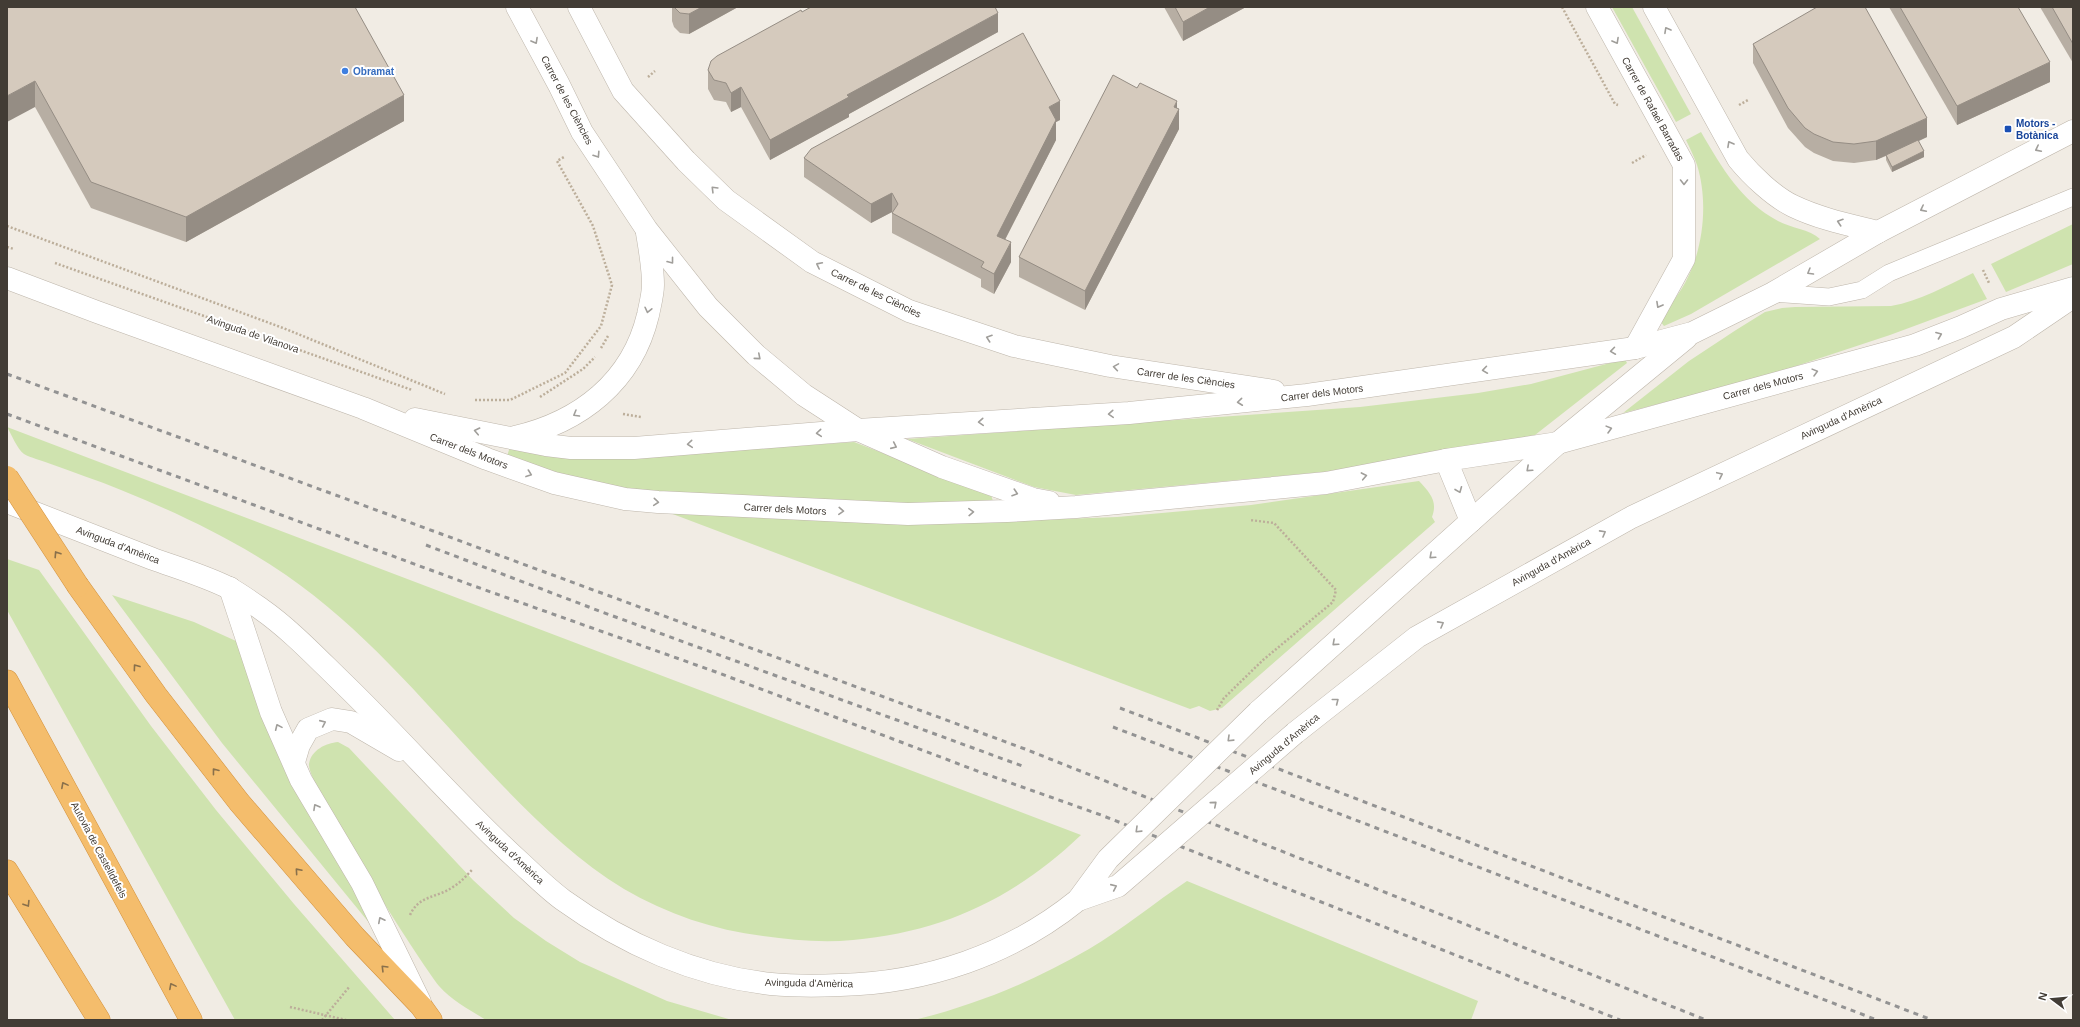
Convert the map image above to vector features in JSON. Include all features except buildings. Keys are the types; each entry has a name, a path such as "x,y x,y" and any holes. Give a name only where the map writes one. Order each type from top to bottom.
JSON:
{"highway":[{"path":"7,478 78,586 156,695 239,802 376,961 426,1013 450,1020"},
{"name":"Autovia de Castelldefels","path":"7,680 191,1020"},
{"path":"7,871 99,1020"}],"street":[{"name":"Carrer de les Ciències","path":"517,7 559,85 582,132 647,230 708,307 756,355 804,395 858,430"},
{"name":"Carrer de les Ciències","path":"579,7 623,91 686,161 726,200 812,262 909,311 1014,346 1110,366 1307,396"},
{"name":"Carrer de Rafael Barradas","path":"1597,7 1684,165 1684,259 1635,348"},
{"path":"1654,7 1738,159 1752,176 1793,206 1844,224 1878,232"},
{"name":"Carrer dels Motors","path":"363,408 510,438 571,448 634,448 858,430 1129,413 1307,396 1635,348 1692,333 1773,293 1878,232 2073,131"},
{"name":"Carrer de les Ciències","path":"510,438 532,433 560,423 582,410 608,387 624,368 635,350 644,330 653,286 652,260 647,230"},
{"path":"7,278 363,408"},
{"name":"Carrer dels Motors","path":"363,408 487,459 554,483 625,498 689,504 908,514 1076,507 1326,483 1446,460 1558,443 1915,344 1961,327 2001,309 2073,288"},
{"name":"Avinguda d'Amèrica","path":"1078,900 1118,886 1295,734 1417,637 1632,517 2014,337 2073,297"},
{"name":"Avinguda d'Amèrica","path":"7,502 230,588 264,610 367,706 426,766 461,806 499,843 560,898 595,922 661,956 707,971 744,980 772,984 864,984 902,980 940,971 985,956 1013,943 1058,916 1078,900 1108,859 1258,712 1558,443 1692,333"},
{"name":"Carrer dels Motors","path":"858,430 942,467 1003,490 1033,499 1076,507"},
{"path":"1446,460 1471,521"},
{"path":"230,588 271,712 294,762 318,811 362,883 426,1013"},
{"name":"Avinguda d'Amèrica","path":"294,762 299,745 308,729 332,719 352,722 426,766"}],"lane":[{"path":"1773,293 1829,297 1862,290 1889,273 2073,198"}],"path":[{"path":"645,79 655,71"},
{"path":"1632,163 1650,153"},
{"path":"468,400 510,400 565,373 600,326 612,285 593,226 557,160 564,157"},
{"path":"7,226 283,328 447,395"},
{"path":"7,247 14,249"},
{"name":"Avinguda de Vilanova","path":"52,263 414,390"},
{"path":"538,399 583,369 598,353 611,330"},
{"path":"1216,713 1224,698 1263,660 1333,602 1336,590 1274,524 1245,520"},
{"path":"408,919 414,907 428,898 452,888 472,870"},
{"path":"322,1020 350,986"},
{"path":"290,1007 346,1020"}],"green space":[{"path":"1612,7 1632,7 1691,114 1676,122"},
{"path":"1701,132 1725,171 1753,204 1778,221 1811,233 1820,239 1691,314 1664,326 1660,321 1682,289 1688,277 1698,251 1701,237 1703,207 1700,179 1697,165 1686,140"},
{"path":"2073,224 2073,264 2006,292 1991,264"},
{"path":"1973,273 1987,299 1890,335 1760,378 1623,413 1689,361 1765,312 1795,307 1891,306 1902,304 1923,297"},
{"path":"1625,359 1627,363 1535,435 1445,453 1323,472 1076,495 1034,487 907,439 1360,407 1478,393 1531,384"},
{"path":"7,427 1081,835 1030,877 1004,894 947,920 886,936 853,940 808,941 727,930 691,920 657,906 624,889 575,854 502,785 373,648 316,597 286,575 247,550 185,518 112,486 24,454 21,452"},
{"path":"854,442 991,495 993,501 896,505 654,493 580,479 507,456 510,447 693,453"},
{"path":"1419,481 1427,489 1432,498 1434,511 1432,517 1435,522 1222,708 1210,711 1199,706 1190,709 670,513 1012,521 1117,517 1251,505"},
{"path":"7,559 39,570 151,726 216,810 294,904 395,1020 235,1020 7,610"},
{"path":"112,595 194,622 236,641 279,756 301,799 378,929 375,930 222,743"},
{"path":"338,742 349,748 473,880 514,918 546,941 580,962 667,1001 732,1020 486,1020 455,1001 439,986 410,944 344,837 325,804 313,778 309,764 310,759 320,748"},
{"path":"1187,881 1478,1001 1471,1020 914,1020 960,1007 1004,991 1068,961 1102,941"}],"railway":[{"path":"7,374 1025,749 1706,1020"},
{"path":"7,414 474,586 716,672 980,772 1101,815 1620,1020"},
{"path":"426,545 602,612 1025,767"},
{"path":"1120,708 1932,1020"},
{"path":"1113,727 1877,1020"}],"place":[{"name":"Obramat","path":"345,71"},
{"name":"Motors - Botànica","path":"2008,129"}]}
